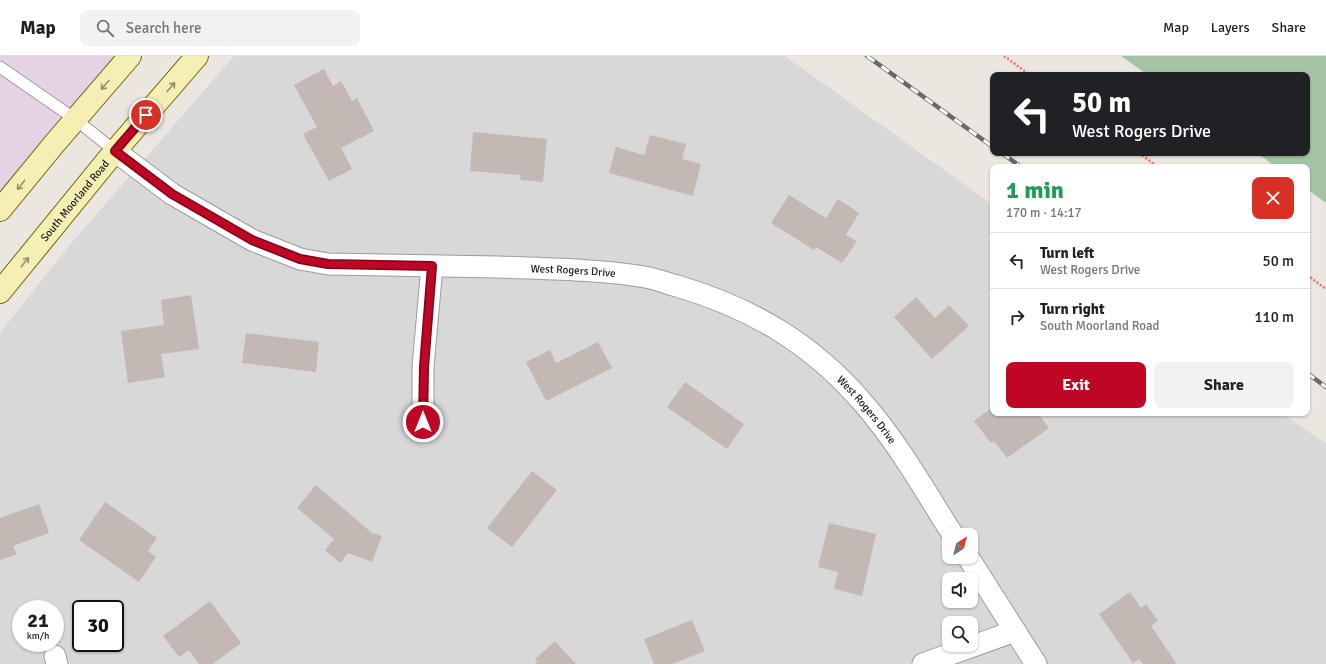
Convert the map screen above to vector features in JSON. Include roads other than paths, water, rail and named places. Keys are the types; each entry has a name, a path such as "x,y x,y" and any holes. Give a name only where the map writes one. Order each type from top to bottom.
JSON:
{"main road":[{"path":"0,210 75,119 130,56"},
{"name":"South Moorland Road","path":"0,292 115,151 197,56"}],"street":[{"name":"West Rogers Drive","path":"115,151 179,198 252,240 300,259 328,264 557,269 611,273 646,278 704,294 754,316 790,336 828,367 864,403 887,432 949,528"},
{"path":"423,422 424,367 432,266"},
{"path":"972,564 1036,664"},
{"path":"923,664 1015,631"}],"lane":[{"path":"0,67 75,119 115,151"}],"railway":[{"path":"867,56 990,145"},
{"path":"1006,156 1017,164"},
{"path":"1310,375 1326,387"}]}
